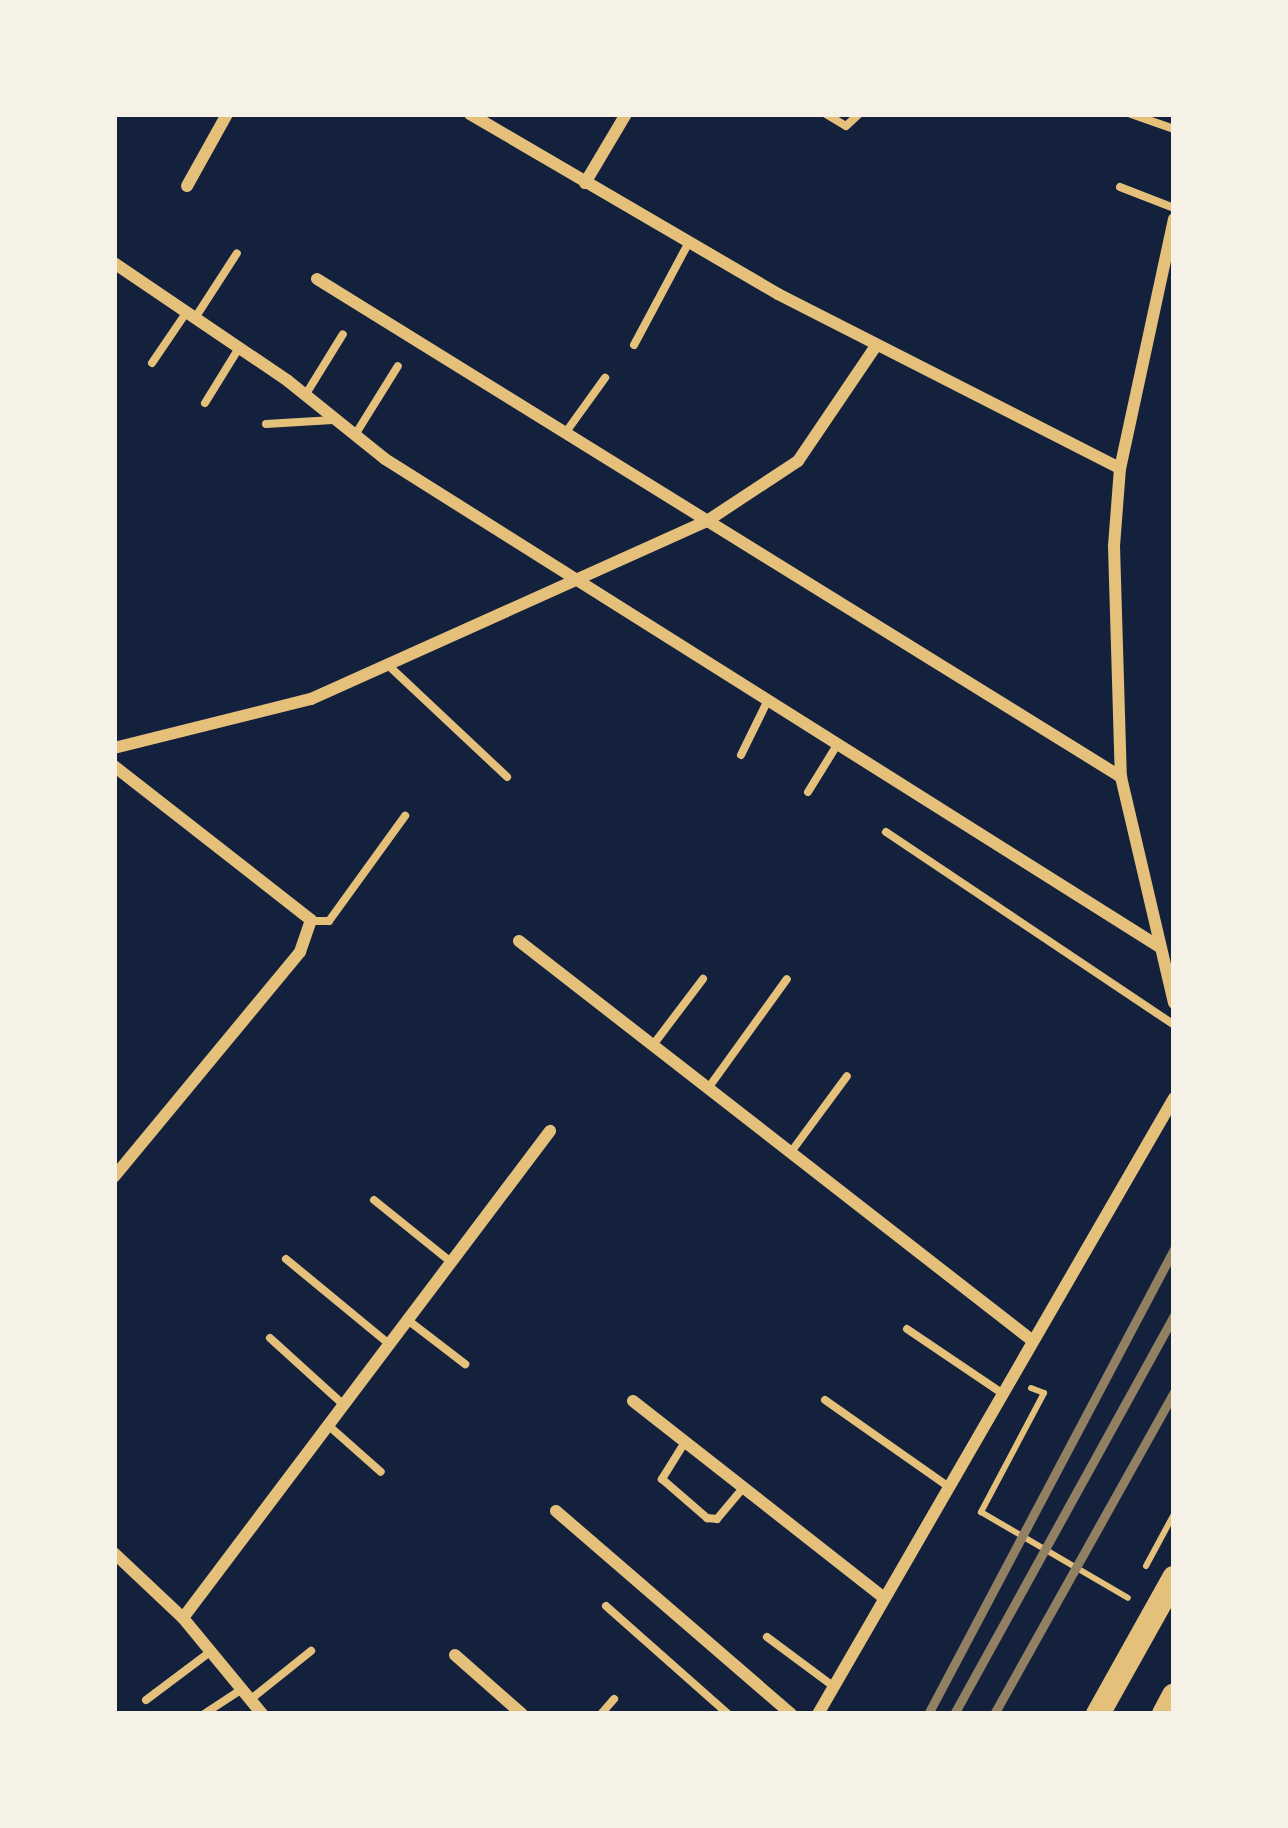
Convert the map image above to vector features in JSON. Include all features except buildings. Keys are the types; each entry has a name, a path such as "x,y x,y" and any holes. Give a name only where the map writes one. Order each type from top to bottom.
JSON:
{"highway":[{"path":"1098,1714 1167,1576"},
{"path":"1163,1714 1174,1695"}],"street":[{"path":"187,186 226,114"},
{"path":"470,114 688,244 876,346 1120,468"},
{"path":"586,183 626,114"},
{"path":"1174,219 1171,250 1120,468 1114,546 1121,777 1174,1003"},
{"path":"114,263 240,346 354,436 569,578 1158,946"},
{"path":"316,279 1121,777"},
{"path":"114,748 280,708 389,666 569,578 707,521 798,461 876,346"},
{"path":"114,766 297,903 310,920 300,952 114,1178"},
{"path":"518,941 1029,1338"},
{"path":"818,1714 1029,1338 1174,1098"},
{"path":"183,1618 550,1131"},
{"path":"633,1401 883,1598"},
{"path":"556,1510 791,1714"},
{"path":"114,1553 183,1618 262,1714"},
{"path":"454,1655 522,1714"}],"lane":[{"path":"826,114 846,126 859,114"},
{"path":"1131,114 1174,129"},
{"path":"1120,187 1174,208"},
{"path":"634,345 688,244"},
{"path":"152,362 237,253"},
{"path":"306,396 343,334"},
{"path":"206,403 240,346"},
{"path":"354,436 398,367"},
{"path":"566,432 605,378"},
{"path":"266,424 333,420"},
{"path":"389,666 507,777"},
{"path":"741,754 767,702"},
{"path":"808,792 837,745"},
{"path":"310,920 329,921 405,816"},
{"path":"886,832 1174,1025"},
{"path":"653,1045 703,979"},
{"path":"709,1088 787,980"},
{"path":"791,1152 847,1076"},
{"path":"374,1200 451,1262"},
{"path":"286,1258 389,1344"},
{"path":"407,1320 465,1364"},
{"path":"907,1329 999,1391"},
{"path":"270,1338 344,1405"},
{"path":"824,1400 946,1485"},
{"path":"328,1425 381,1472"},
{"path":"685,1442 662,1479 707,1519 717,1519 743,1488"},
{"path":"606,1606 728,1714"},
{"path":"767,1637 833,1686"},
{"path":"146,1700 211,1652"},
{"path":"204,1714 247,1694 311,1652"},
{"path":"601,1714 614,1699"}],"path":[{"path":"1044,1394 981,1512 1127,1601 1174,1514"},
{"path":"1146,1566 1167,1576"}],"railway":[{"path":"928,1714 1174,1249"},
{"path":"954,1714 1174,1315"},
{"path":"994,1714 1174,1392"}]}
